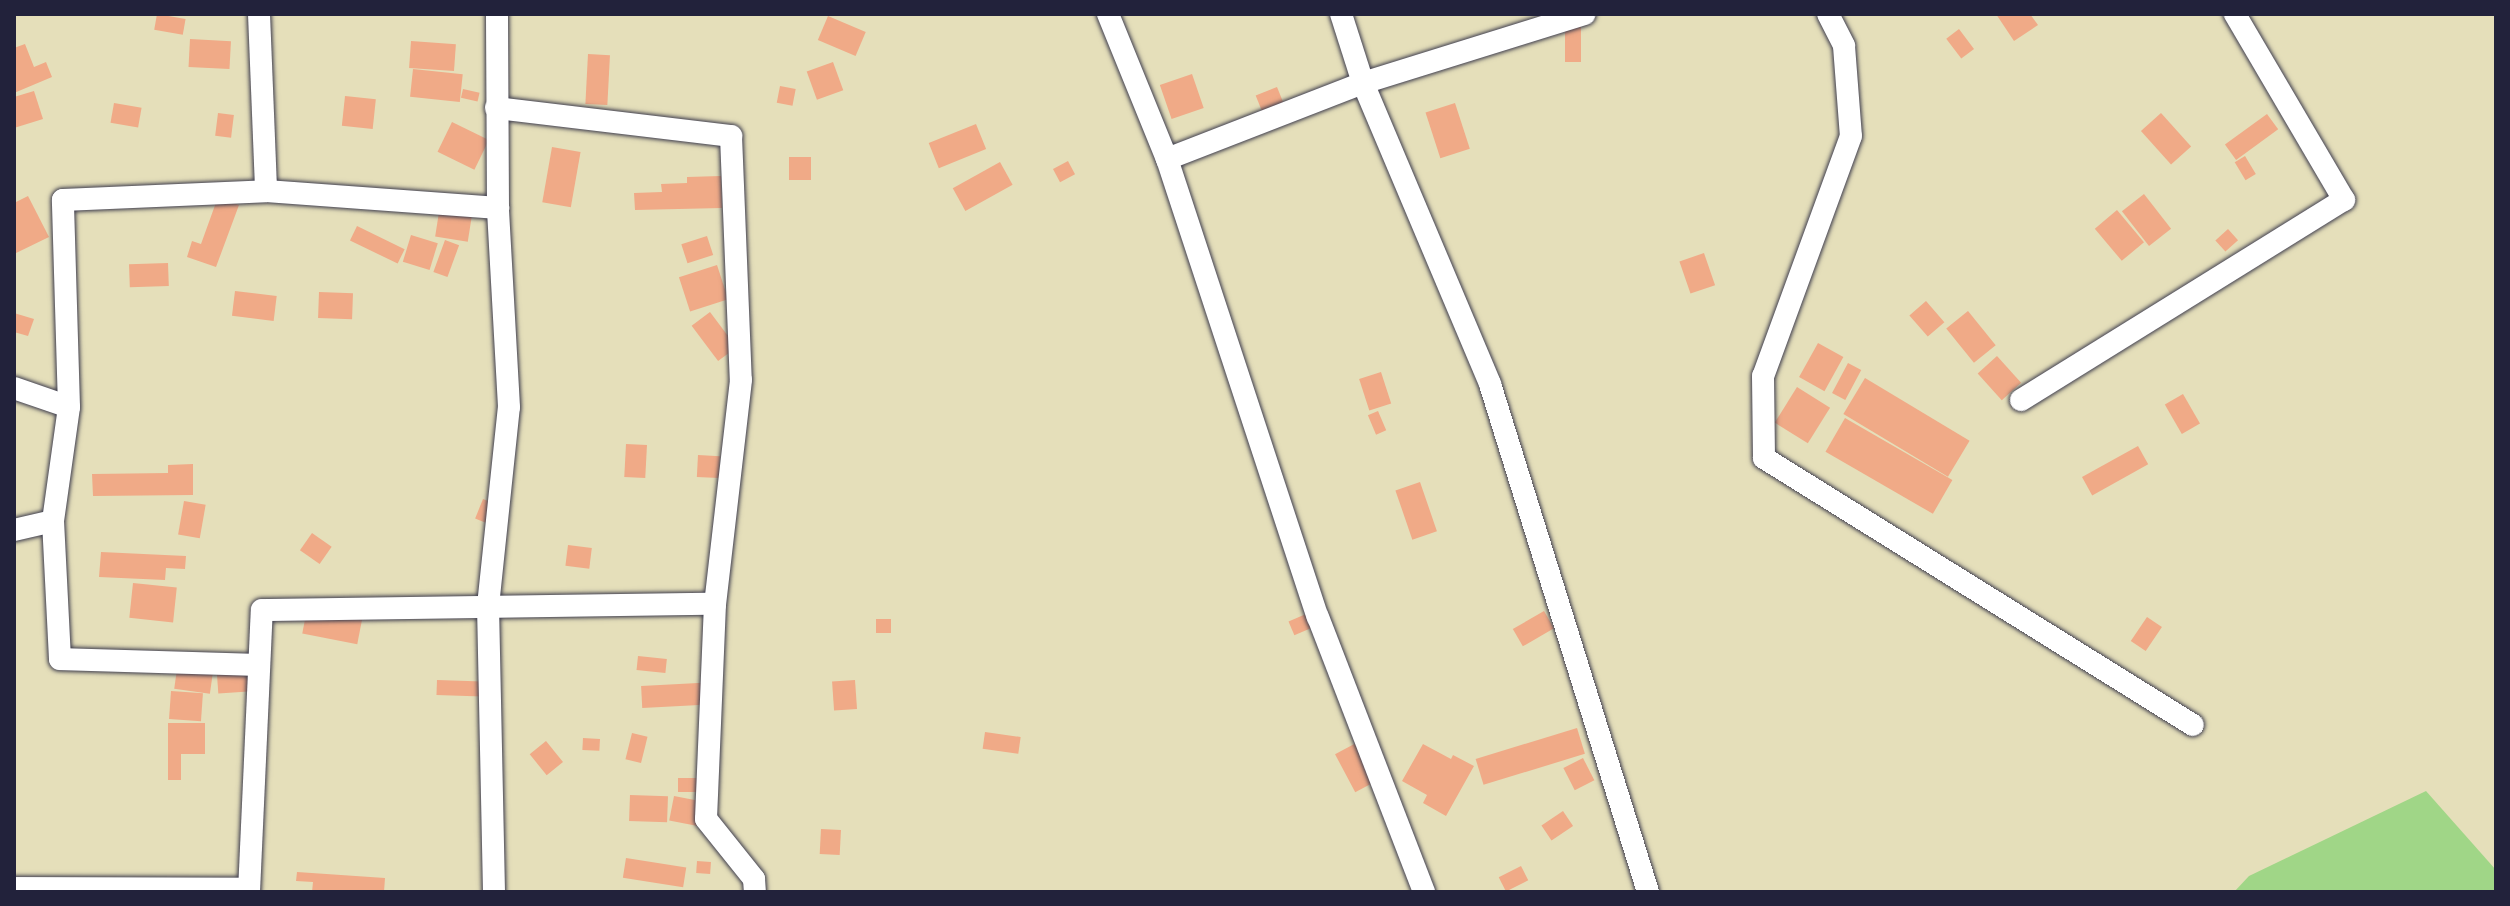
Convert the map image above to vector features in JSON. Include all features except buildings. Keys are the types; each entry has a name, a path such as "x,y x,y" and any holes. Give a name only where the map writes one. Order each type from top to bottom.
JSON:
{"street":[{"path":"259,14 266,191"},
{"path":"494,892 488,606 509,407 498,208 497,14"},
{"path":"1108,14 1167,159 1318,617 1424,892"},
{"path":"1341,14 1363,83 1490,384 1648,892"},
{"path":"1167,159 1363,83 1583,14"},
{"path":"1828,14 1844,46 1851,136 1763,376 1764,458 2193,725"},
{"path":"2021,400 2344,200 2235,14"},
{"path":"496,108 731,136 741,380 715,604 706,819 754,879 755,892"},
{"path":"257,665 60,659 53,521 69,407 63,200 266,191 498,208"},
{"path":"14,388 69,407"},
{"path":"14,530 53,521"},
{"path":"14,888 249,890 257,665 262,610 715,604"}],"green space":[{"path":"2426,791 2496,870 2496,892 2234,892 2249,876"}]}
